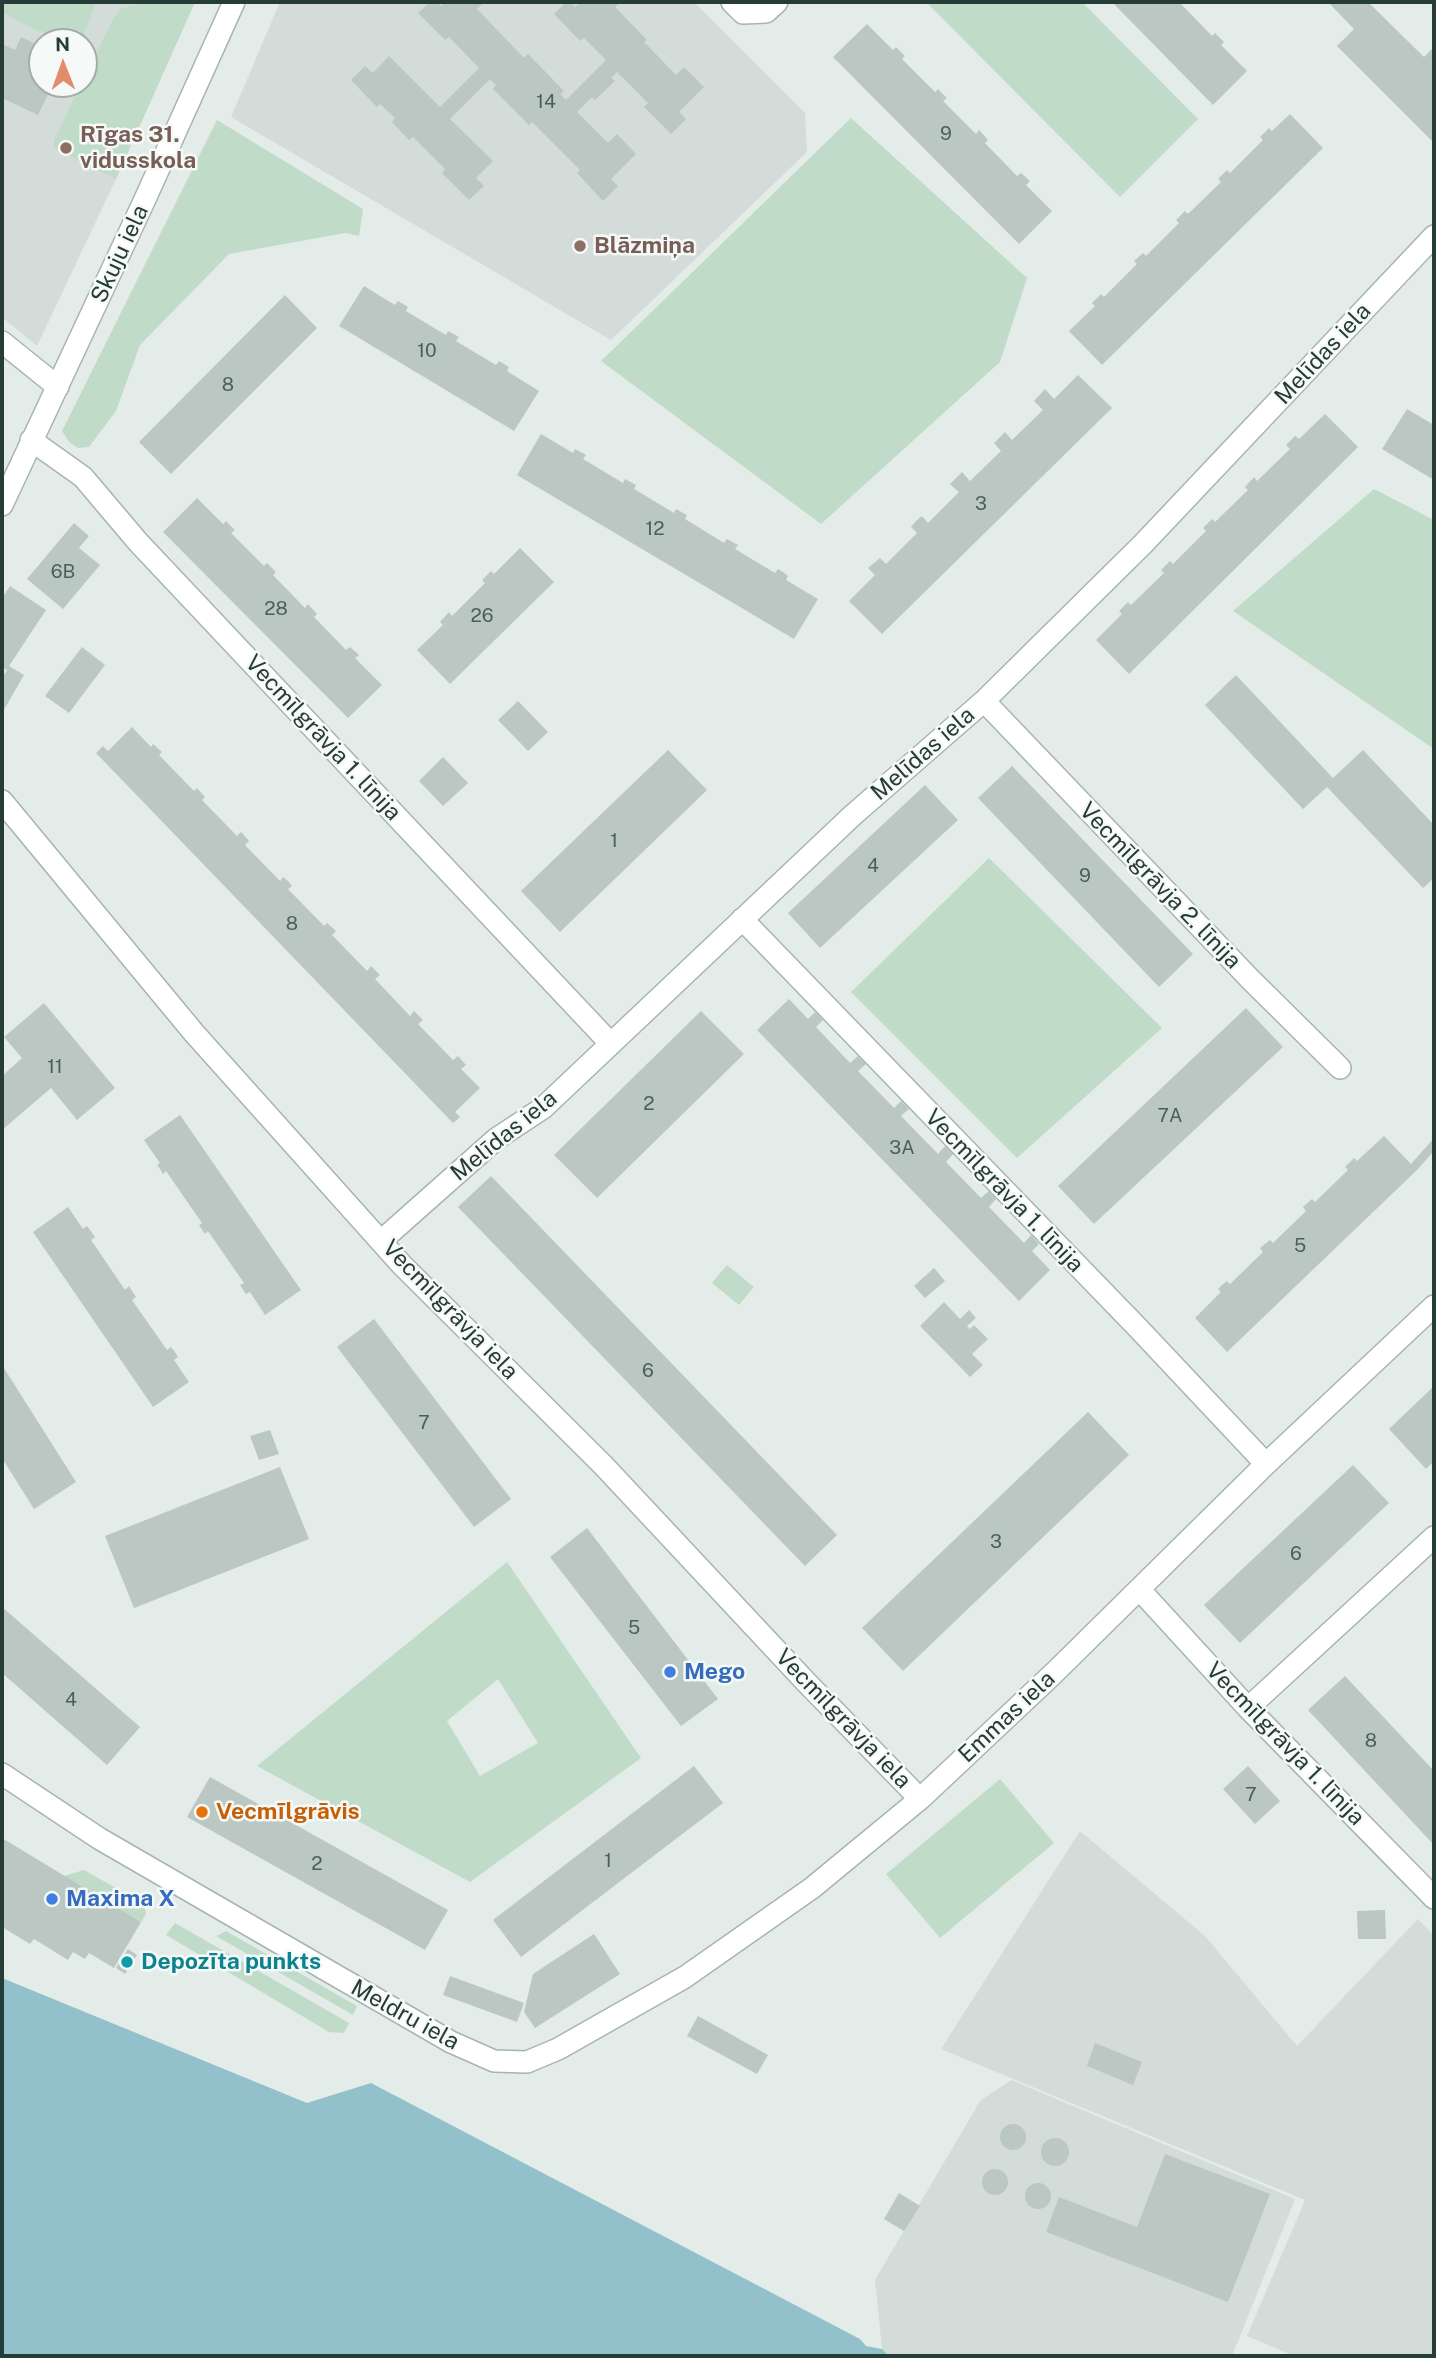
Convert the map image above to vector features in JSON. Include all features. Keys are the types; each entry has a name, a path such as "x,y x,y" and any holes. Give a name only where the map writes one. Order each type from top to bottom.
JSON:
{"street":[{"name":"Skuju iela","path":"2,505 234,2"},
{"path":"732,2 743,13 766,12 777,2"},
{"name":"Melīdas iela","path":"381,1241 496,1139 543,1108 853,815 984,701 1143,544 1434,236"},
{"path":"2,342 58,387"},
{"name":"Vecmīlgrāvja 1. līnija","path":"31,440 83,477 138,542 611,1044"},
{"name":"Vecmīlgrāvja 2. līnija","path":"984,701 1250,979 1340,1068"},
{"name":"Vecmīlgrāvja iela","path":"2,801 194,1033 401,1264 603,1465 806,1682 920,1799"},
{"name":"Vecmīlgrāvja 1. līnija","path":"742,919 1266,1464"},
{"name":"Emmas iela","path":"527,2062 558,2049 685,1977 812,1888 920,1799 1055,1673 1266,1464 1434,1306"},
{"path":"1248,1708 1434,1537"},
{"name":"Vecmīlgrāvja 1. līnija","path":"1139,1589 1248,1708 1434,1898"},
{"name":"Meldru iela","path":"2,1774 100,1839 451,2042 494,2062 527,2062"}],"shaded area":[{"name":"Rīgas 31. vidusskola","path":"2,2 195,2 116,179 37,346 2,317"},
{"name":"Blāzmiņa","path":"280,2 694,2 805,113 807,152 611,340 231,117"},
{"path":"1080,1831 1205,1936 1297,2046 1418,1919 1434,1936 1434,2356 1294,2356 1247,2336 1305,2200 941,2049"},
{"path":"1011,2080 1295,2199 1232,2356 886,2355 882,2349 875,2280 980,2101"}],"green space":[{"path":"2,2 96,2 87,28 32,28 2,12"},
{"path":"151,2 195,2 116,179 60,151 54,147 54,140 74,98 98,98 98,50 113,19 122,8"},
{"path":"926,2 1082,2 1198,119 1120,197"},
{"path":"851,118 1027,278 1000,362 821,524 601,361"},
{"path":"217,120 363,209 359,236 345,233 229,254 140,345 116,411 89,447 78,448 69,442 62,431"},
{"path":"1374,489 1434,520 1434,749 1233,611"},
{"path":"989,858 1162,1028 1017,1158 851,992"},
{"path":"727,1265 754,1287 739,1305 712,1283"},
{"path":"507,1562 641,1758 470,1882 257,1766","holes":["498,1679 538,1743 480,1776 447,1721"]},
{"path":"1000,1779 1054,1843 940,1938 886,1874"},
{"path":"84,1870 144,1904 146,1914 141,1922 64,1876"},
{"path":"175,1923 349,2023 344,2033 329,2032 166,1935"},
{"path":"226,1931 357,2006 353,2015 216,1936"}],"water":[{"path":"2,1978 307,2103 371,2083 860,2339 866,2346 882,2349 889,2356 2,2356"}],"building":[{"path":"430,2 437,2 441,6 445,2 484,2 477,9 524,58 528,54 564,91 560,94 566,100 606,60 584,38 580,41 554,14 566,2 575,7 581,2 620,2 615,7 676,75 684,67 704,87 679,112 686,119 671,134 644,107 648,103 617,72 611,78 615,81 595,100 592,97 577,112 608,143 617,134 636,154 611,179 618,186 603,201 577,173 580,170 532,122 529,125 493,89 496,85 490,79 450,119 493,161 476,178 484,186 469,200 442,173 445,169 413,137 409,140 392,122 395,118 380,104 377,107 351,80 365,66 373,73 389,56 440,107 479,68 449,37 445,40 418,13"},
{"path":"1112,2 1181,2 1212,36 1215,33 1224,42 1221,45 1247,71 1213,105"},
{"path":"1328,2 1368,2 1424,57 1434,47 1434,143 1337,46 1354,29"},
{"path":"867,24 893,50 896,47 905,56 902,59 935,92 938,89 947,98 943,101 976,134 979,130 988,140 985,143 1017,176 1021,173 1030,181 1026,185 1052,211 1019,244 833,57"},
{"path":"21,37 28,40 28,98 46,98 38,115 2,98 2,44 15,50"},
{"path":"1290,114 1323,148 1102,365 1069,331 1095,306 1092,303 1101,294 1104,297 1137,264 1134,261 1143,253 1146,256 1179,223 1176,220 1185,211 1188,214 1221,182 1218,179 1227,170 1230,173 1263,140 1260,137 1269,128 1272,131"},
{"path":"364,286 395,305 398,301 408,307 406,311 446,335 448,331 459,337 456,341 496,365 499,361 509,367 507,371 539,391 514,431 339,326"},
{"path":"285,295 317,328 171,474 139,442"},
{"path":"1078,375 1112,408 882,634 849,601 875,575 868,568 880,558 886,564 917,533 911,527 916,521 922,516 928,523 959,492 950,484 962,472 970,481 1001,451 994,443 1005,432 1012,440 1043,410 1034,401 1045,389 1054,399"},
{"path":"1407,409 1434,425 1434,480 1382,449"},
{"path":"1325,414 1358,447 1129,674 1096,640 1122,614 1119,611 1128,602 1131,605 1164,573 1161,570 1170,561 1173,564 1206,531 1203,528 1212,519 1215,522 1248,490 1245,487 1254,477 1257,481 1290,449 1286,445 1295,436 1299,439"},
{"path":"541,434 573,453 575,449 586,455 583,459 623,483 625,479 636,485 634,489 674,513 676,509 687,515 685,519 724,543 727,539 738,545 735,549 775,573 778,569 783,572 788,576 786,580 818,599 794,639 517,475"},
{"path":"197,498 223,524 226,521 235,530 231,533 264,566 267,563 276,572 273,575 305,608 308,604 317,614 314,617 346,650 350,647 359,655 355,658 382,685 348,718 163,532"},
{"path":"74,523 89,536 79,548 100,565 63,609 27,579"},
{"path":"520,548 554,582 450,684 417,650 443,625 440,622 449,612 452,616 485,583 482,580 491,571 494,574"},
{"path":"10,586 46,610 9,666 24,675 2,713 2,678 7,670 2,667 2,598"},
{"path":"82,647 105,665 69,713 45,696"},
{"path":"1236,675 1333,778 1363,750 1434,825 1434,878 1423,888 1327,787 1303,809 1205,705"},
{"path":"518,701 548,732 528,751 498,720"},
{"path":"132,727 151,747 153,744 162,752 159,755 194,791 197,788 205,797 202,800 237,836 241,832 249,841 245,845 280,881 283,877 288,881 292,886 288,889 324,926 327,923 336,931 332,935 367,971 371,966 380,975 375,979 410,1016 414,1011 423,1020 418,1024 453,1060 458,1056 466,1065 461,1069 480,1088 455,1112 460,1117 453,1123 96,753 103,746 108,751"},
{"path":"668,750 707,790 560,932 521,891"},
{"path":"443,757 468,783 443,806 419,781"},
{"path":"1012,766 1193,954 1159,987 978,798"},
{"path":"925,785 958,820 820,948 788,913"},
{"path":"789,999 808,1019 815,1012 823,1020 816,1027 850,1063 858,1056 866,1064 858,1071 894,1108 901,1101 909,1109 901,1116 938,1154 945,1146 953,1154 946,1162 981,1198 989,1191 996,1199 989,1207 1024,1243 1031,1235 1039,1244 1032,1251 1050,1270 1019,1301 757,1030"},
{"path":"44,1003 115,1088 77,1120 51,1088 2,1130 2,1076 22,1058 4,1037"},
{"path":"1246,1008 1283,1047 1094,1224 1058,1186"},
{"path":"701,1011 744,1054 597,1198 554,1155"},
{"path":"180,1115 301,1290 265,1315 250,1292 246,1294 240,1285 244,1283 208,1231 205,1234 199,1225 202,1223 166,1171 163,1174 157,1165 160,1163 144,1140"},
{"path":"1384,1136 1411,1164 1434,1138 1434,1151 1227,1352 1195,1318 1221,1292 1218,1289 1222,1285 1227,1281 1230,1284 1263,1252 1260,1248 1270,1240 1273,1243 1306,1211 1303,1207 1312,1199 1315,1202 1348,1170 1345,1167 1354,1158 1357,1161"},
{"path":"491,1176 837,1535 805,1566 458,1207"},
{"path":"68,1207 83,1229 87,1226 95,1237 91,1240 125,1290 129,1286 136,1297 132,1300 167,1350 171,1347 175,1352 178,1357 174,1360 189,1382 153,1407 33,1232"},
{"path":"934,1268 945,1281 925,1298 914,1286"},
{"path":"944,1302 960,1319 969,1310 976,1318 967,1326 970,1329 974,1325 988,1339 972,1354 983,1365 970,1377 920,1326"},
{"path":"374,1319 511,1499 474,1527 337,1347"},
{"path":"2,1365 76,1482 34,1509 2,1458"},
{"path":"1434,1386 1434,1461 1426,1469 1389,1429"},
{"path":"1088,1412 1129,1455 903,1671 862,1628"},
{"path":"270,1430 279,1454 259,1460 250,1436"},
{"path":"1353,1465 1389,1503 1240,1643 1204,1605"},
{"path":"280,1467 309,1539 134,1608 105,1536"},
{"path":"587,1528 718,1699 681,1726 550,1557"},
{"path":"2,1607 140,1727 107,1765 2,1673"},
{"path":"1345,1676 1434,1771 1434,1845 1308,1710"},
{"path":"694,1766 723,1803 521,1957 493,1920"},
{"path":"1248,1766 1280,1801 1255,1824 1223,1789"},
{"path":"210,1777 448,1910 425,1950 187,1817"},
{"name":"Maxima X","path":"2,1838 141,1922 114,1968 89,1953 85,1959 73,1952 68,1960 34,1939 30,1944 2,1927"},
{"path":"1385,1910 1386,1939 1358,1939 1357,1911"},
{"path":"594,1934 620,1974 535,2028 524,2012 533,1974"},
{"name":"Depozīta punkts","path":"128,1949 137,1955 125,1974 116,1968"},
{"path":"450,1976 524,2003 517,2022 443,1995"},
{"path":"698,2016 768,2055 757,2074 687,2036"},
{"path":"1095,2043 1142,2062 1133,2085 1087,2066"},
{"path":"1013,2124 1023,2127 1026,2137 1023,2147 1013,2150 1003,2147 1000,2137 1003,2127"},
{"path":"1055,2138 1065,2142 1069,2152 1065,2162 1055,2166 1045,2162 1041,2152 1045,2142"},
{"path":"1165,2154 1270,2194 1228,2302 1046,2232 1059,2197 1137,2227"},
{"path":"995,2169 1005,2172 1008,2182 1005,2192 995,2195 985,2192 982,2182 985,2172"},
{"path":"1038,2183 1048,2186 1051,2196 1048,2206 1038,2209 1028,2206 1025,2196 1028,2186"},
{"path":"899,2193 920,2206 904,2231 884,2219"}],"place":[{"name":"Rīgas 31. vidusskola","path":"66,148"},
{"name":"Blāzmiņa","path":"580,246"},
{"name":"Mego","path":"670,1672"},
{"name":"Vecmīlgrāvis","path":"202,1812"},
{"name":"Maxima X","path":"52,1899"},
{"name":"Depozīta punkts","path":"127,1962"}]}
